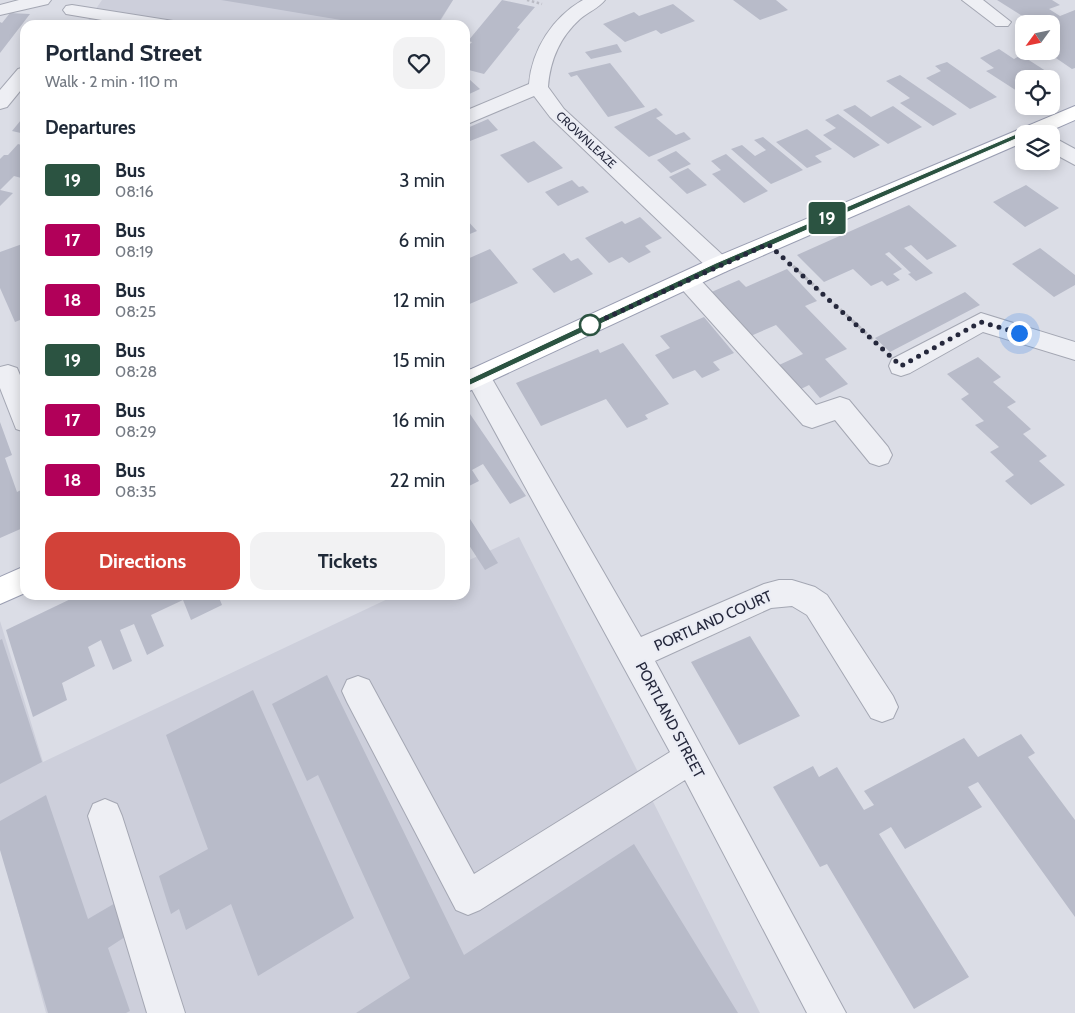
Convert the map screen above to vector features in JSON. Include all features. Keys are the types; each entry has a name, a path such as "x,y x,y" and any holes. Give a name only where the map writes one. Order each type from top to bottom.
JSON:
{"main road":[{"path":"1047,125 1075,112"},
{"path":"472,380 719,265 1015,139"},
{"path":"0,591 20,581"}],"street":[{"path":"0,10 42,0"},
{"path":"470,117 538,87 539,66 552,42 573,14 596,0"},
{"path":"971,0 1002,22"},
{"path":"64,20 75,5 144,20"},
{"path":"0,103 20,81"},
{"name":"CROWNLEAZE","path":"538,87 557,113 719,265"},
{"path":"1060,149 1075,158"},
{"path":"687,280 812,418 840,407 879,455"},
{"path":"901,366 981,322 1075,351"},
{"path":"0,377 8,374 20,408"},
{"name":"PORTLAND STREET","path":"472,380 635,655 827,1013"},
{"name":"PORTLAND COURT","path":"635,655 775,592 792,591 806,595 817,606 882,707"},
{"path":"358,691 468,898 690,758"},
{"path":"105,816 166,1013"}],"path":[{"path":"768,244 901,366"}],"shaded area":[{"path":"102,0 453,0 441,20 88,20"},
{"path":"519,537 760,1013 46,1013 0,845 0,621 43,762 385,600 470,600 470,560"}],"building":[{"path":"221,0 453,0 440,20 341,20"},
{"path":"502,0 535,7 517,28 520,29 484,74 470,70 470,44 472,42 470,39"},
{"path":"733,0 776,0 788,10 760,20"},
{"path":"997,0 1052,0 1060,5 1049,9 1058,15 1021,15"},
{"path":"673,4 695,21 661,34 656,30 625,42 603,24 634,12 639,16"},
{"path":"1075,10 1075,68 1072,69 1059,60 1060,16"},
{"path":"10,13 30,14 25,20 20,20 20,27 0,53 0,22 2,23"},
{"path":"617,44 622,52 591,59 585,52"},
{"path":"999,49 1015,60 1029,60 1044,70 1015,70 1015,90 986,71 994,68 980,58"},
{"path":"947,62 997,97 970,109 926,78 941,71 935,66"},
{"path":"610,63 645,107 608,117 577,75 571,77 568,73"},
{"path":"900,75 957,114 933,126 900,103 910,98 886,81"},
{"path":"470,80 480,89 470,94"},
{"path":"855,105 871,117 893,106 922,127 888,144 843,110"},
{"path":"656,108 663,115 656,118 676,135 684,132 691,139 649,157 614,127"},
{"path":"838,114 880,145 854,158 823,135 836,128 825,120"},
{"path":"488,119 498,130 470,141 470,127"},
{"path":"20,121 20,133 12,131"},
{"path":"807,129 832,149 815,156 822,162 807,168 776,142"},
{"path":"763,137 803,170 771,184 731,149 742,145 755,156 766,150 754,140"},
{"path":"534,141 563,168 528,183 500,155"},
{"path":"18,144 20,145 20,178 14,176 0,190 0,159 4,155 8,155"},
{"path":"676,151 691,164 671,173 657,160"},
{"path":"726,154 768,191 744,203 712,174 721,170 711,161"},
{"path":"688,168 707,185 687,194 669,177"},
{"path":"572,180 579,187 583,186 589,192 558,206 545,192"},
{"path":"1026,185 1059,208 1025,227 993,202"},
{"path":"0,190 13,193 0,206"},
{"path":"909,205 957,246 927,260 911,245 904,248 933,273 916,281 908,274 911,273 889,252 885,254 902,269 893,274 900,280 887,286 882,281 871,286 853,269 824,282 797,255"},
{"path":"640,217 662,238 645,246 651,252 629,263 622,257 609,263 585,238 622,221 625,224"},
{"path":"470,223 477,231 470,234"},
{"path":"20,245 20,320 15,322 0,288 0,252"},
{"path":"1040,248 1075,275 1075,285 1054,297 1012,264"},
{"path":"490,249 518,283 470,304 470,258"},
{"path":"564,253 571,261 578,258 593,274 554,293 532,269"},
{"path":"787,269 817,301 805,306 847,349 825,359 848,384 820,398 809,385 801,389 779,365 803,354 776,325 746,338 707,294 739,280 746,287"},
{"path":"965,292 980,305 890,352 875,338"},
{"path":"704,317 734,353 713,362 720,370 702,378 695,370 673,379 655,355 670,348 660,336"},
{"path":"623,343 669,404 645,415 648,419 627,428 606,399 541,426 516,383 598,349 600,353"},
{"path":"978,357 1001,377 993,382 1016,402 1007,407 1031,429 1023,434 1047,456 1039,461 1065,485 1031,505 1005,481 1014,475 990,452 999,447 975,425 984,421 961,399 969,394 947,374"},
{"path":"470,414 526,496 510,504 483,464 472,470 479,481 470,486"},
{"path":"0,422 12,455 5,458 17,492 20,490 20,529 0,538"},
{"path":"470,519 498,563 485,570 470,547"},
{"path":"69,600 183,600 151,615 164,646 147,655 134,624 120,630 132,661 113,670 101,640 88,647 95,666 62,683 67,700 33,717 6,630"},
{"path":"183,600 220,600 222,605 191,620"},
{"path":"750,636 800,716 739,745 691,662"},
{"path":"2,639 42,762 0,784 0,640"},
{"path":"327,675 464,955 634,844 738,1013 356,1013 410,978 318,775 307,781 272,704"},
{"path":"253,690 354,918 258,976 231,904 186,930 179,909 171,914 159,876 208,849 166,735"},
{"path":"1021,734 1035,753 1028,757 1075,820 1075,917 978,782 968,787 982,807 905,849 891,827 879,834 969,977 914,1009 827,864 820,867 773,787 813,766 819,777 837,767 864,810 874,805 864,791 964,738 978,757"},
{"path":"46,795 88,919 117,902 128,935 108,948 130,1011 126,1013 48,1013 0,850 0,821"}],"bus line":[{"name":"19","path":"470,381 719,265 1015,138"}],"route":[{"path":"590,325 586,327 768,244 901,366 981,322 1019,333"}]}
